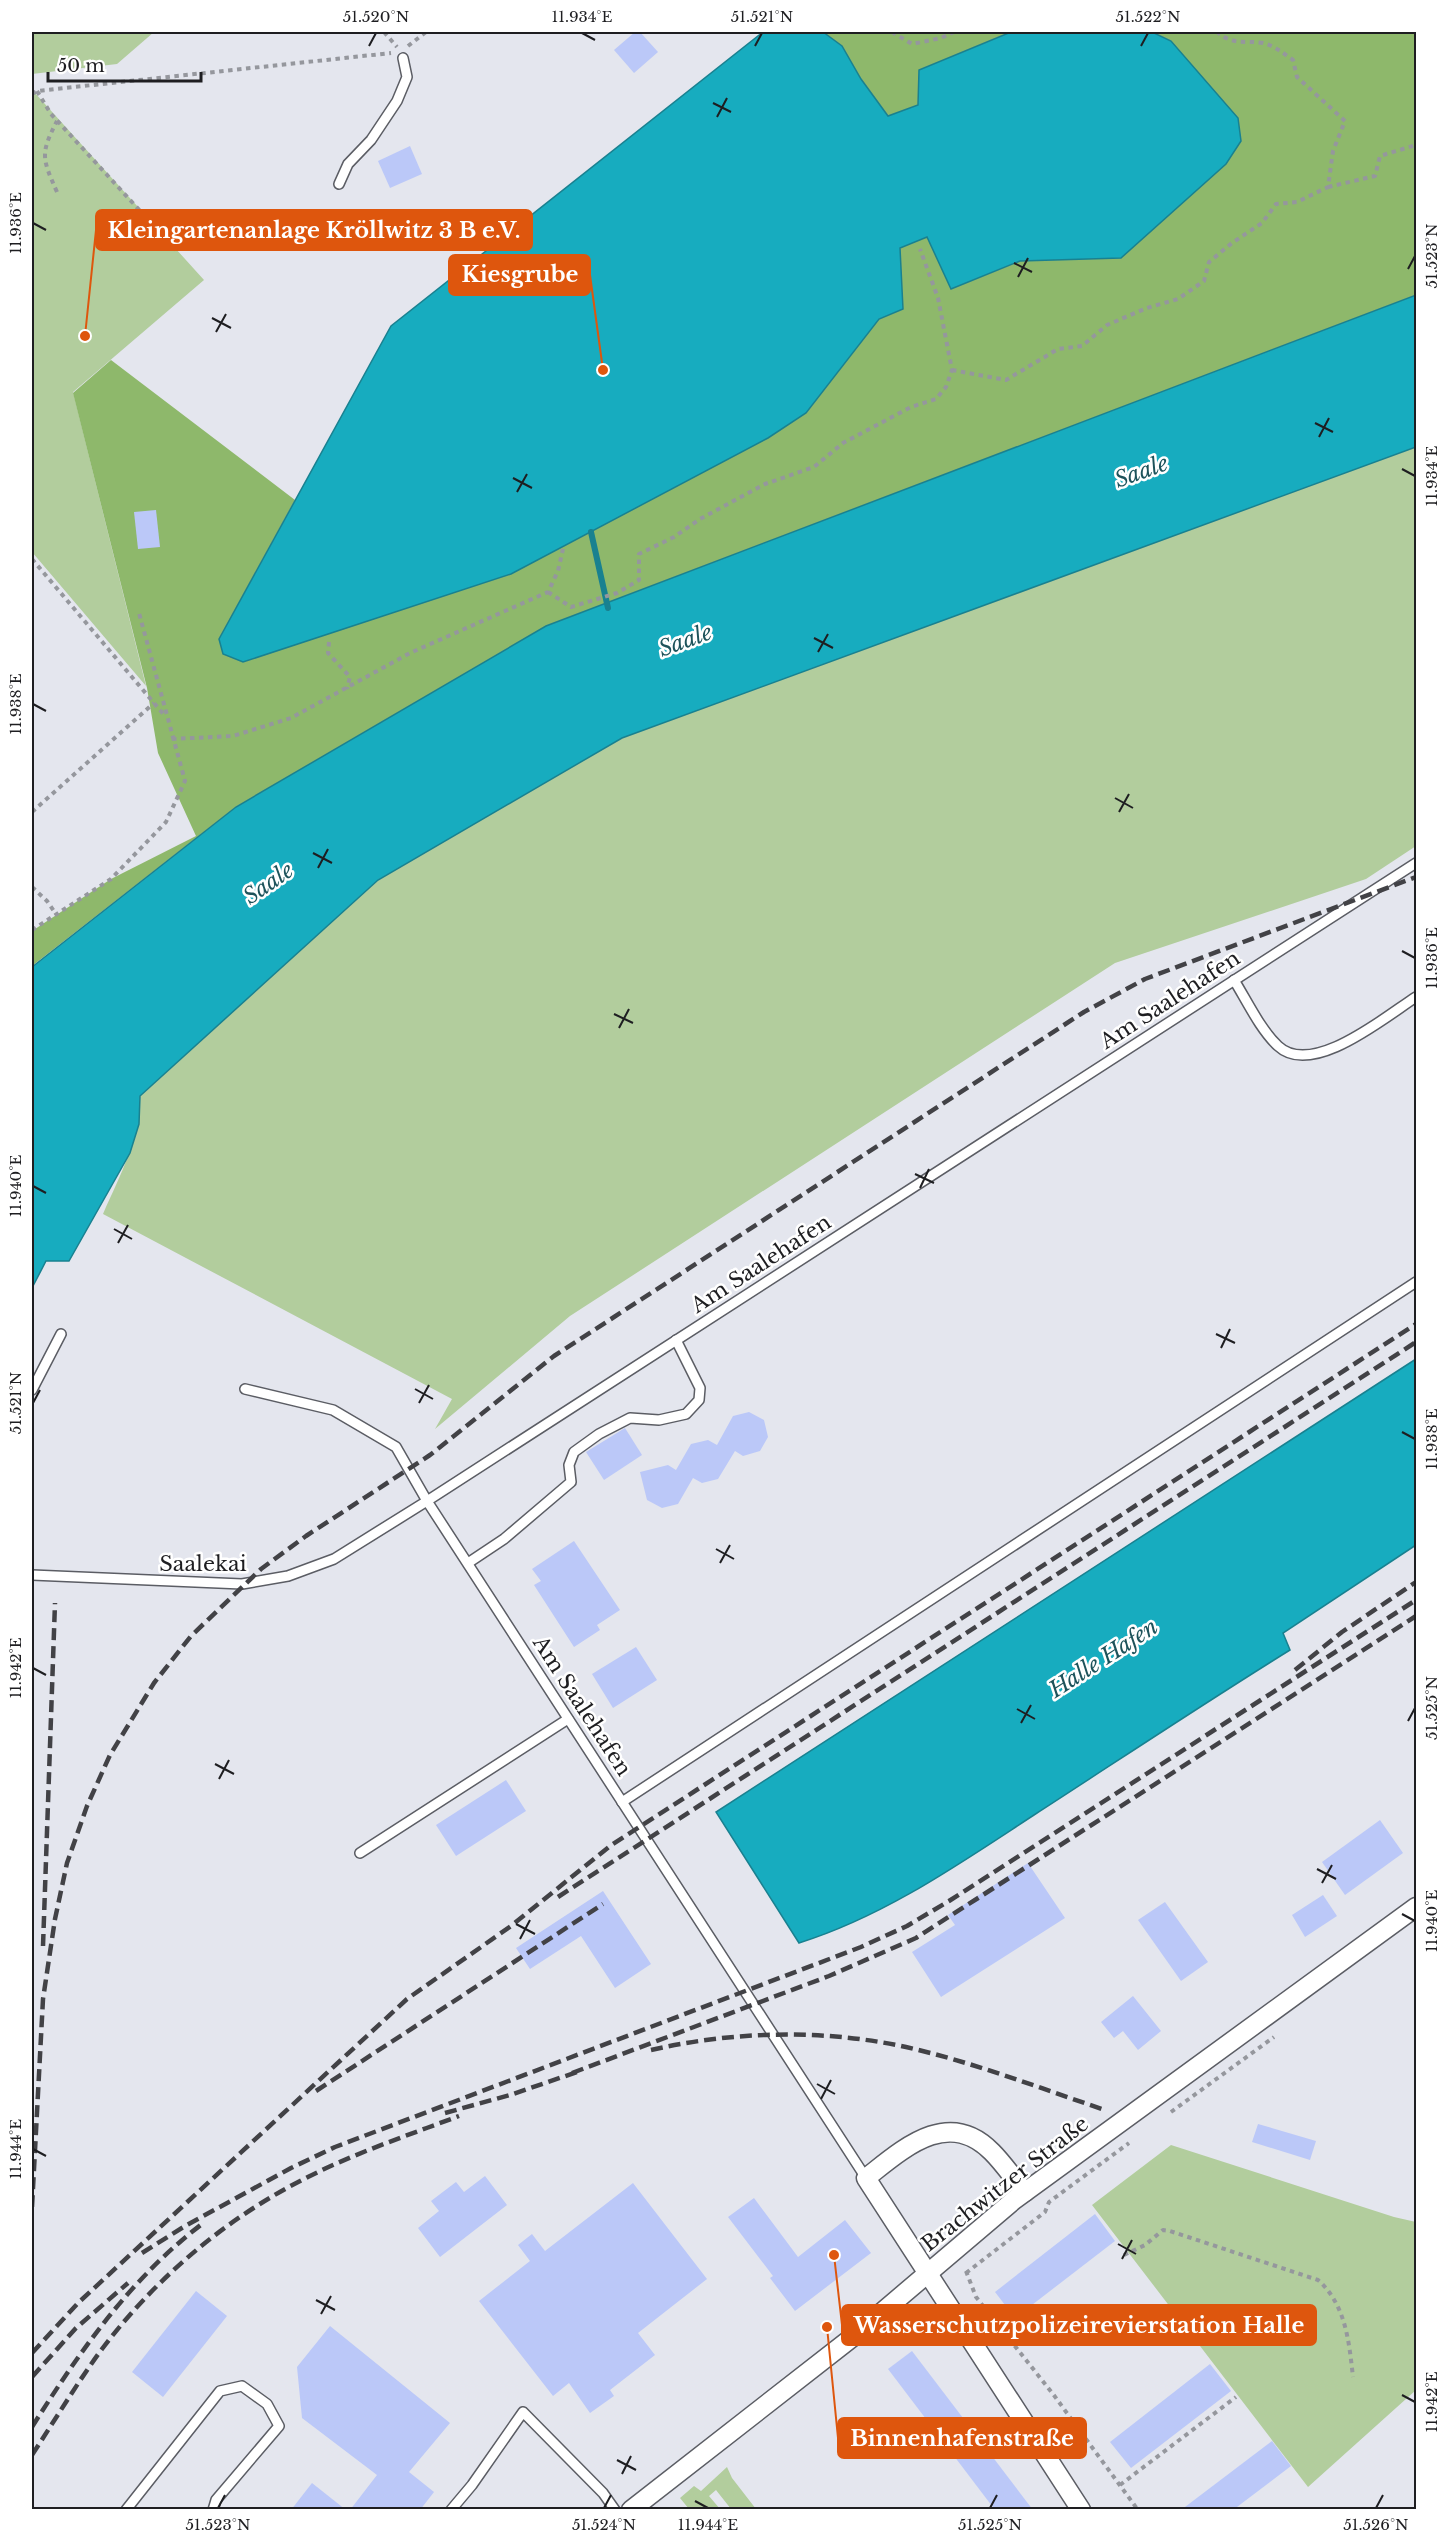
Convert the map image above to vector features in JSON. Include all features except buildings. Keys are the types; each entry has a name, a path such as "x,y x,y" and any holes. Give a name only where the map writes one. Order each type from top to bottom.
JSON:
{"street":[{"name":"Brachwitzer Straße","path":"631,2510 854,2336 952,2251 1025,2192 1416,1907"},
{"path":"1025,2192 991,2151 978,2141 963,2135 945,2133 930,2134 916,2140 866,2178 1081,2510"}],"lane":[{"path":"339,184 348,164 371,141 398,101 407,77 402,55"},
{"name":"Am Saalehafen","path":"866,2178 427,1501 1416,863"},
{"path":"1234,980 1271,1038 1288,1053 1299,1056 1320,1054 1336,1047 1416,997"},
{"name":"Am Saalehafen","path":"622,1802 1416,1282"},
{"path":"32,1390 61,1334"},
{"path":"468,1563 504,1539 571,1482 569,1465 574,1452 599,1434 630,1418 659,1420 686,1414 699,1400 700,1388 676,1340"},
{"path":"244,1389 333,1410 396,1447 427,1501"},
{"name":"Saalekai","path":"32,1575 242,1584 288,1576 334,1559 427,1501"},
{"path":"360,1852 568,1719"},
{"path":"126,2510 220,2391 242,2386 267,2404 279,2426 216,2500 213,2510"},
{"path":"451,2510 472,2485 523,2412 603,2493 615,2510"}],"path":[{"path":"384,32 402,55"},
{"path":"32,94 37,91 402,55 426,32"},
{"path":"892,32 912,44 940,38 954,32"},
{"path":"1217,32 1242,43 1262,43 1276,48 1293,60 1296,77 1345,121 1334,151 1328,187"},
{"path":"37,91 57,121 177,251"},
{"path":"57,121 45,144 45,163 57,192"},
{"path":"952,370 1006,380 1058,349 1082,346 1107,325 1147,308 1178,299 1204,281 1209,262 1262,223 1276,204 1297,202 1328,187 1375,176 1380,156 1416,145"},
{"path":"548,592 571,607 610,596 639,580 639,554 674,537 700,519 765,484 814,467 843,443 911,407 936,399 946,387 952,370 938,298 920,249"},
{"path":"172,739 233,736 291,718 410,653 548,592 558,571 563,549"},
{"path":"32,559 166,717"},
{"path":"32,930 111,879 166,822 185,781 139,613"},
{"path":"329,642 328,653 350,677 347,689"},
{"path":"32,812 154,703"},
{"path":"32,887 47,901 56,914"},
{"path":"1168,2114 1282,2031"},
{"path":"966,2273 1045,2212 1049,2202 1132,2140"},
{"path":"1124,2255 1145,2245 1163,2230 1170,2230 1318,2280 1331,2292 1340,2310 1348,2340 1353,2377"},
{"path":"952,2251 966,2273 976,2297 1053,2394 1138,2510"},
{"path":"1120,2485 1236,2397"}],"green space":[{"path":"32,32 154,32 117,64 32,74"},
{"path":"823,32 1011,32 919,70 918,105 888,116 861,79 842,46"},
{"path":"1152,32 1416,32 1416,295 546,626 236,807 32,966 32,931 111,879 196,836 158,753 147,688 73,393 111,360 295,500 219,639 243,662 806,413 879,319 903,309 899,248 927,236 951,289 1020,261 1121,258 1171,41"},
{"path":"35,93 204,280 73,392 146,686 32,552 32,95"},
{"path":"1416,447 1416,846 1366,879 1115,963 570,1316 435,1429 452,1399 103,1214 123,1170 132,1143 139,1113 140,1096 378,880 622,738"},
{"path":"1171,2145 1394,2217 1416,2222 1416,2390 1308,2487 1092,2205"},
{"path":"727,2467 732,2478 756,2509 731,2509 716,2490 709,2496 720,2509 689,2509 680,2498 694,2486 701,2491"}],"water":[{"path":"763,32 823,32 842,46 861,79 888,116 918,105 919,70 1011,32 1152,32 1171,41 1238,118 1241,141 1226,164 1121,258 1020,261 951,289 927,237 900,248 903,309 879,319 806,413 768,438 511,574 243,662 223,654 219,639 391,326"},
{"name":"Saale","path":"1416,295 1416,447 622,738 378,880 140,1096 139,1124 130,1153 69,1261 46,1261 32,1288 32,967 236,807 546,626"},
{"name":"Halle Hafen","path":"1416,1359 1416,1545 1283,1633 1290,1650 978,1852 891,1904 831,1932 799,1943 716,1812"}],"waterway":[{"path":"591,532 608,608"}],"railway":[{"path":"32,2207 43,1999 55,1919 67,1863 87,1806 110,1755 154,1683 191,1636 261,1569 306,1536 430,1455 554,1356 1084,1012 1145,979 1416,877"},
{"path":"32,2353 78,2303 407,1999 511,1926 610,1846 1416,1324"},
{"path":"558,1897 1416,1342"},
{"path":"1295,1670 1342,1632 1416,1582"},
{"path":"142,2253 185,2226 291,2168 335,2147 861,1947 907,1926 1416,1600"},
{"path":"43,1946 55,1603"},
{"path":"572,2073 829,1976 916,1938 1416,1616"},
{"path":"316,2091 603,1904"},
{"path":"651,2050 746,2036 811,2035 875,2041 955,2060 1102,2109"},
{"path":"445,2113 510,2095 580,2071"},
{"path":"32,2455 75,2388 123,2323 168,2275 218,2233 245,2213 302,2180 379,2146 459,2116"},
{"path":"32,2427 88,2344 129,2292 176,2245 202,2224"},
{"path":"32,2377 76,2328 128,2283"}],"place":[{"name":"Kleingartenanlage Kröllwitz 3 B e.V.","path":"85,336"},
{"name":"Kiesgrube","path":"603,370"},
{"name":"Wasserschutzpolizeirevierstation Halle","path":"834,2255"},
{"name":"Binnenhafenstraße","path":"827,2327"}]}
